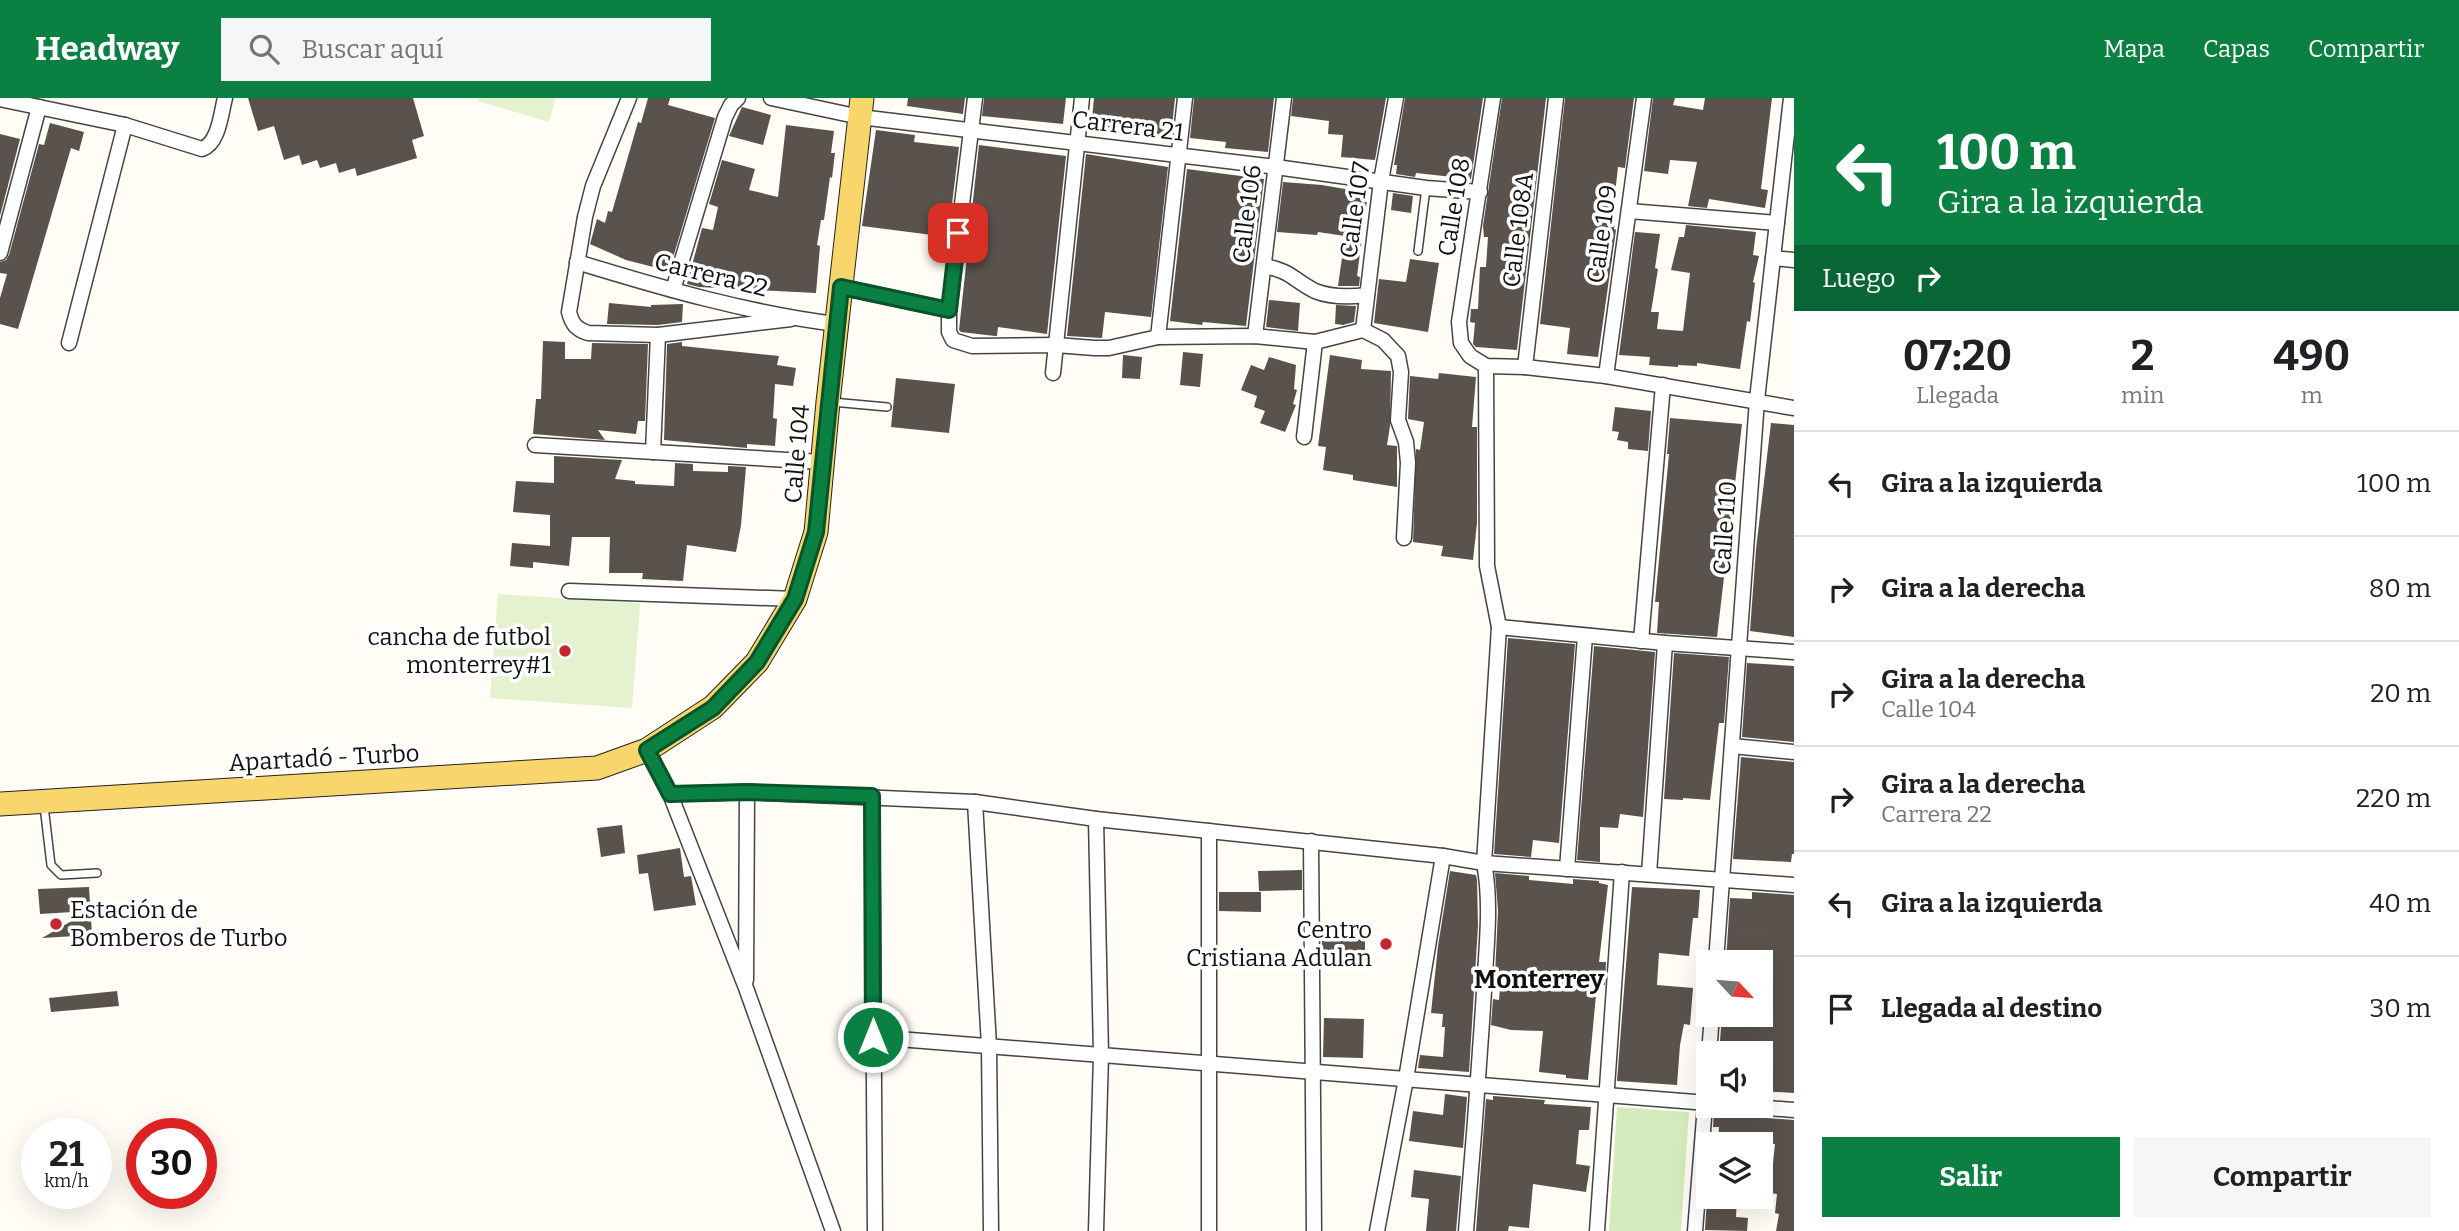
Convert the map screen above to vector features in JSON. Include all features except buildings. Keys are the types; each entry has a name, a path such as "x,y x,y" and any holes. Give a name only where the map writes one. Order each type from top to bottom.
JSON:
{"main road":[{"name":"Calle 104","path":"647,750 713,708 757,662 795,599 816,532 861,108"},
{"name":"Apartadó - Turbo","path":"0,804 597,768 647,750"}],"street":[{"path":"0,99 125,125 202,149 213,141 225,98"},
{"path":"629,98 593,186 585,217 569,312 571,323 588,333 658,335 791,318"},
{"path":"674,290 725,117 738,98"},
{"name":"Carrera 21","path":"771,98 861,108 971,131 1276,167 1426,188 1480,192"},
{"path":"975,98 949,310 949,332 953,340 963,344 1109,348 1158,337 1255,336 1315,342 1363,330 1383,340 1398,356 1400,364 1398,420 1406,442 1408,463 1404,538"},
{"path":"1053,373 1082,98"},
{"path":"1158,337 1185,98"},
{"name":"Calle 106","path":"1255,336 1284,98"},
{"name":"Calle 107","path":"1363,330 1381,181 1396,98"},
{"name":"Calle 108","path":"1486,366 1470,356 1461,343 1459,322 1493,98"},
{"name":"Calle 108A","path":"1525,367 1556,98"},
{"name":"Calle 109","path":"1606,376 1644,98"},
{"name":"Calle 110","path":"1717,950 1757,400 1777,223 1790,141 1791,98"},
{"path":"0,253 39,107"},
{"path":"69,343 125,125"},
{"path":"1629,211 1777,223"},
{"path":"1773,258 1794,260"},
{"name":"Carrera 22","path":"577,262 674,290 791,318 836,324"},
{"path":"1264,266 1282,269 1318,292 1367,295"},
{"path":"841,287 949,310"},
{"path":"653,452 658,335"},
{"path":"1304,437 1315,342"},
{"path":"1466,1231 1487,934 1487,880 1484,863 1499,627 1487,566 1486,366 1525,367 1606,376 1794,408"},
{"path":"1641,641 1663,385"},
{"path":"535,445 822,462"},
{"path":"569,591 795,599"},
{"path":"1499,627 1794,652"},
{"path":"1567,869 1585,636"},
{"path":"1648,874 1665,643"},
{"path":"1731,746 1794,752"},
{"path":"647,750 670,794 746,988 833,1231"},
{"path":"670,794 747,792 975,802 1096,819 1311,841 1484,863 1794,885"},
{"path":"746,988 747,792"},
{"path":"872,796 875,1231"},
{"path":"975,802 989,1046 991,1231"},
{"path":"1096,819 1101,1055 1096,1231"},
{"path":"1209,831 1209,1231"},
{"path":"1311,841 1314,1231"},
{"path":"1377,1231 1406,1079 1443,856"},
{"path":"1597,1231 1622,872"},
{"path":"873,1037 1696,1102"},
{"path":"1773,1108 1794,1110"},
{"path":"1695,1231 1706,1118"}],"lane":[{"path":"1418,251 1426,188"},
{"path":"828,402 887,407"},
{"path":"43,802 51,865 61,876 97,873"}],"green space":[{"path":"479,98 556,98 549,122 478,101"},
{"name":"cancha de futbol monterrey#1","path":"498,594 640,603 632,708 490,698"},
{"path":"1617,1107 1689,1112 1681,1231 1609,1231"}],"place":[{"name":"cancha de futbol monterrey#1","path":"565,651"},
{"name":"Estación de Bomberos de Turbo","path":"56,924"},
{"name":"Centro Cristiana Adulan","path":"1386,944"}],"district":[{"name":"Monterrey","path":"1539,979"}],"route":[{"path":"873,1037 872,796 747,792 670,794 647,750 713,708 757,662 795,599 816,532 841,287 949,310 958,233"}]}
